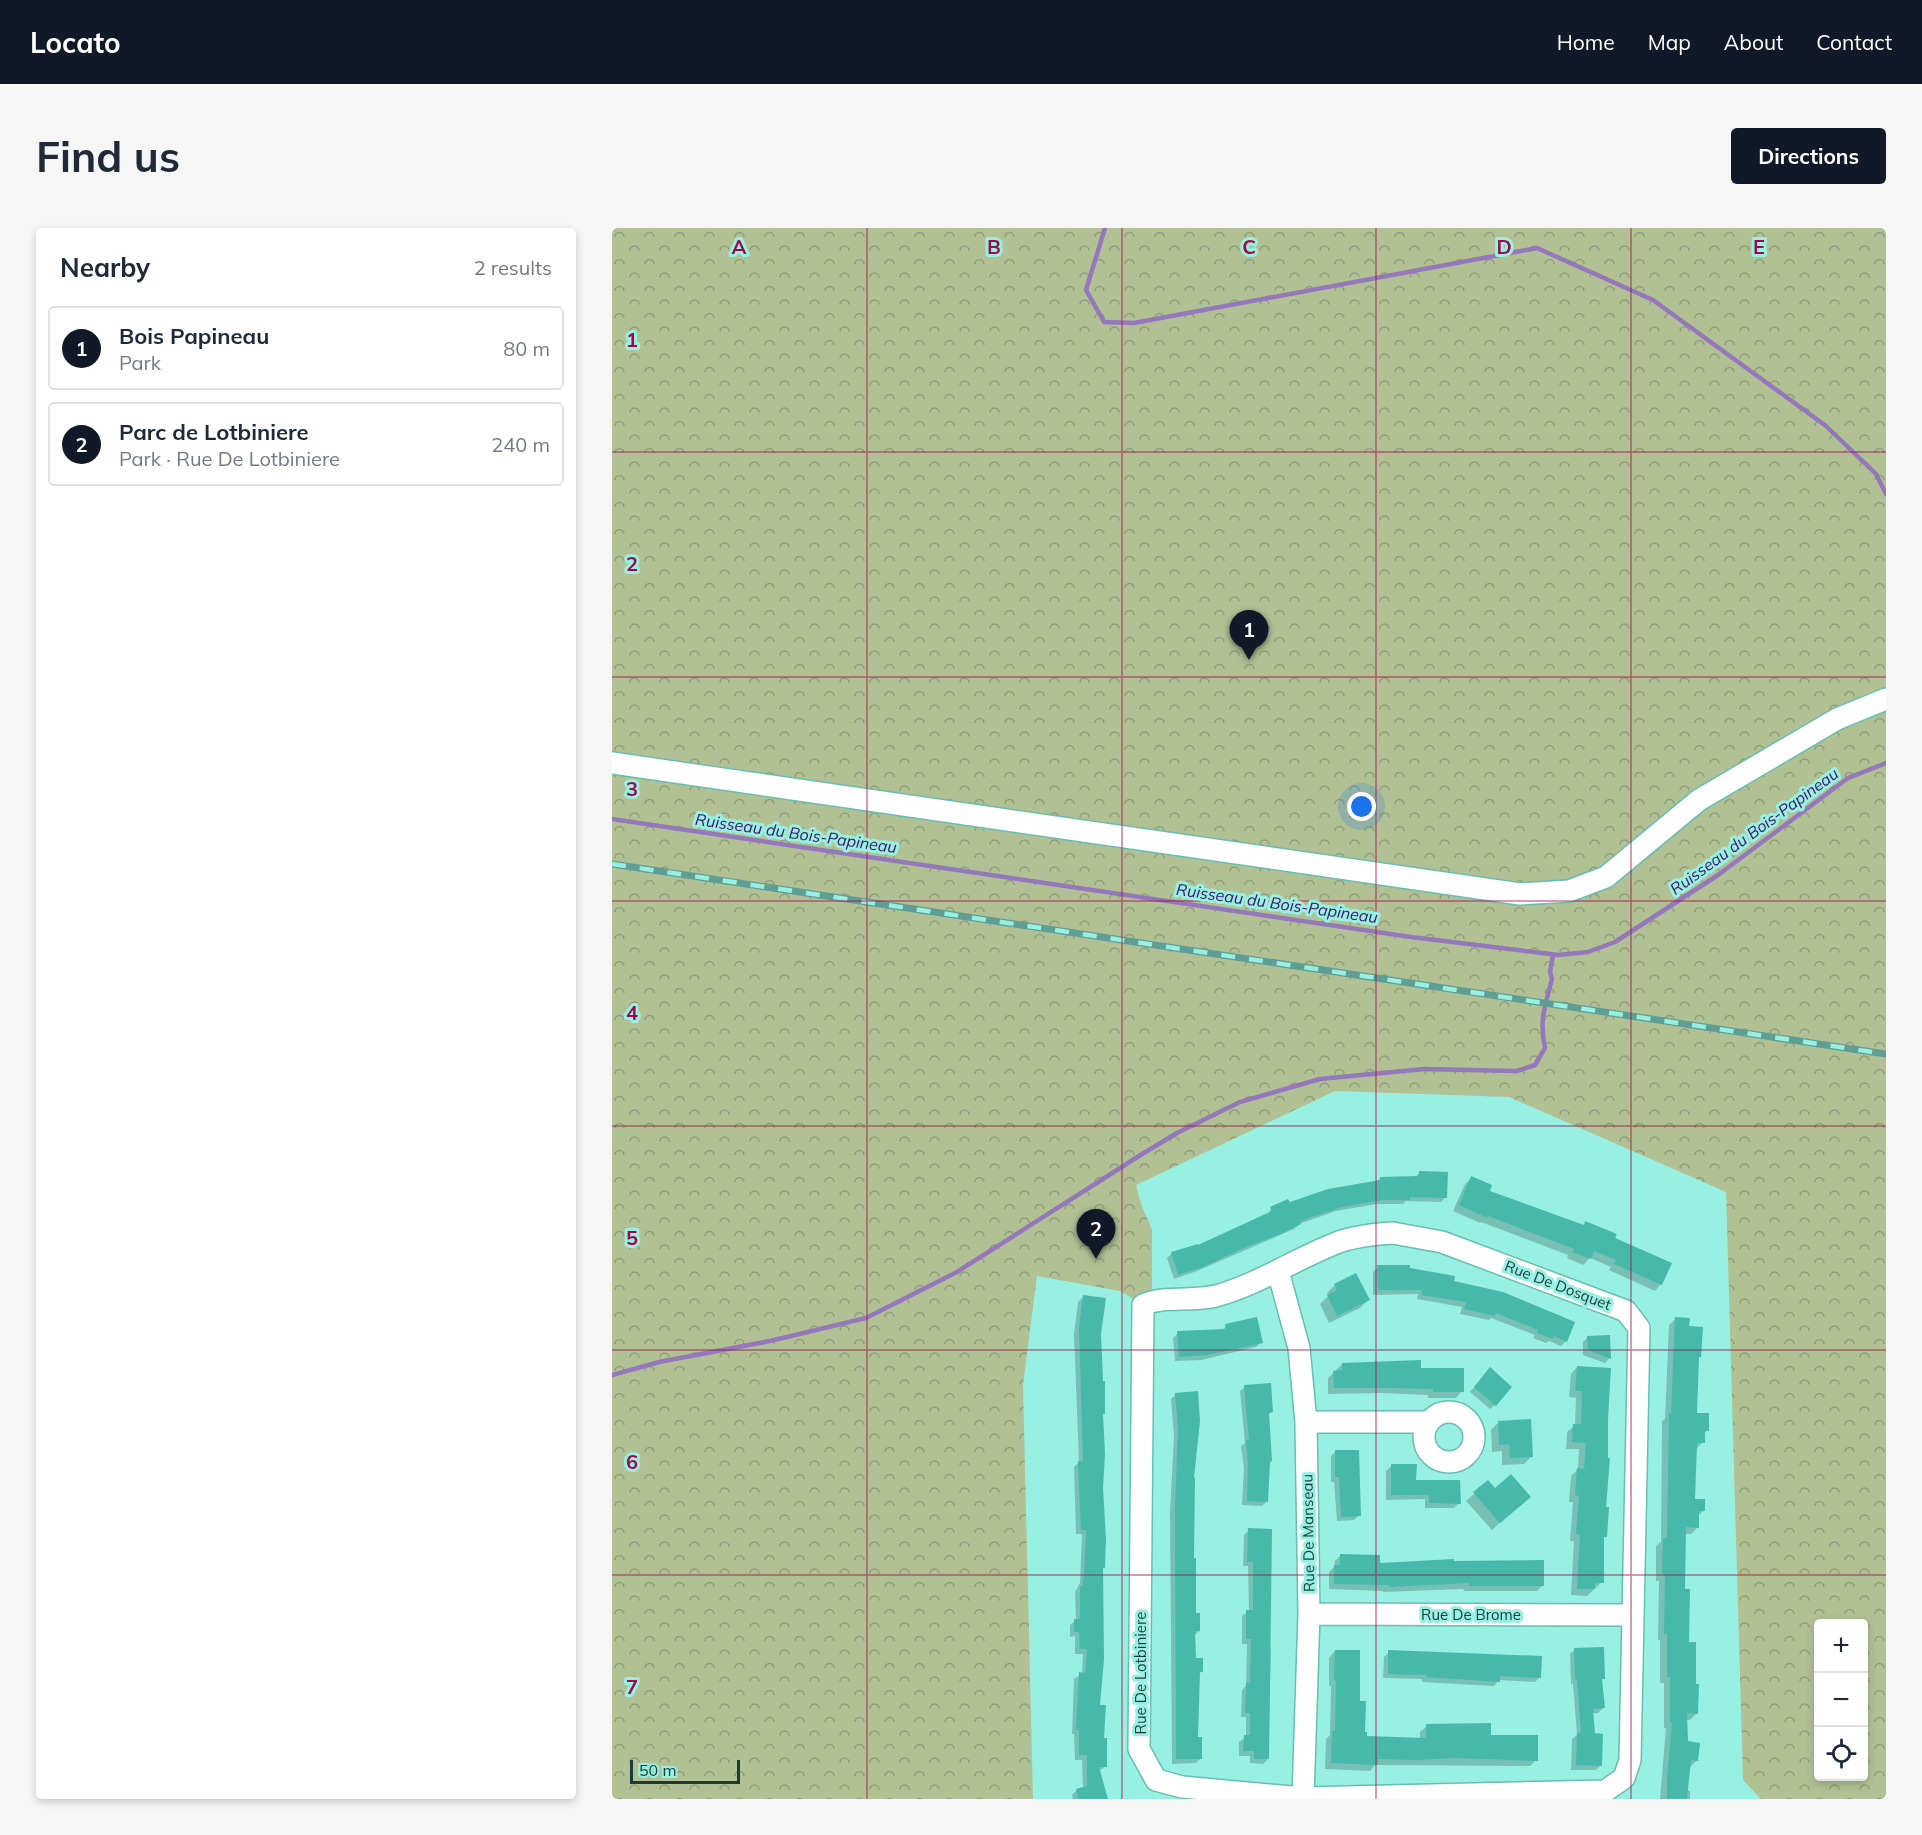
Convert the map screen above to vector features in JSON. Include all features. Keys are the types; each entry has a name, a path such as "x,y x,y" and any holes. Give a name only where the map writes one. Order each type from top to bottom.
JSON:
{"street":[{"path":"612,763 1520,894 1569,891 1606,877 1699,800 1837,719 1886,699"},
{"name":"Rue De Dosquet","path":"1143,1305 1152,1301 1201,1299 1217,1295 1278,1271 1339,1242 1368,1234 1393,1233 1442,1242 1626,1311 1639,1328 1630,1760 1624,1778"},
{"name":"Rue De Manseau","path":"1278,1271 1299,1348 1306,1422 1309,1614 1303,1798"},
{"name":"Rue De Lotbiniere","path":"1143,1305 1139,1749 1156,1780 1182,1787 1303,1798 1412,1798 1605,1791 1624,1778"},
{"path":"1306,1422 1428,1422"},
{"name":"Rue De Brome","path":"1309,1614 1632,1615"}],"green space":[{"path":"612,228 1886,228 1886,1799 1761,1799 1743,1780 1726,1192 1509,1097 1335,1091 1136,1185 1152,1230 1152,1301 1143,1305 1120,1291 1037,1276 1023,1385 1033,1799 612,1799"}],"building":[{"path":"1419,1171 1448,1172 1447,1198 1410,1197 1410,1200 1383,1200 1342,1207 1300,1221 1301,1224 1283,1233 1203,1267 1178,1275 1171,1252 1198,1245 1272,1211 1270,1207 1288,1199 1290,1202 1328,1189 1380,1180 1380,1177 1419,1176"},
{"path":"1471,1176 1492,1185 1490,1191 1584,1225 1585,1221 1617,1234 1615,1238 1672,1263 1662,1285 1614,1264 1616,1260 1594,1251 1591,1259 1572,1252 1574,1249 1488,1216 1487,1218 1459,1205"},
{"path":"1377,1265 1410,1265 1410,1268 1455,1276 1454,1281 1503,1292 1575,1322 1567,1342 1554,1336 1553,1339 1537,1333 1538,1330 1496,1313 1495,1316 1464,1309 1466,1302 1421,1295 1422,1290 1378,1290"},
{"path":"1356,1273 1370,1300 1337,1316 1327,1295 1337,1290 1334,1284"},
{"path":"1083,1295 1106,1298 1101,1334 1103,1381 1105,1381 1103,1488 1106,1539 1105,1568 1103,1568 1104,1659 1100,1705 1106,1705 1104,1738 1107,1738 1107,1767 1099,1767 1108,1799 1079,1799 1076,1789 1087,1786 1087,1755 1079,1755 1079,1730 1076,1730 1079,1672 1085,1673 1087,1649 1080,1649 1079,1632 1074,1632 1074,1619 1080,1619 1080,1586 1083,1586 1084,1578 1086,1530 1081,1530 1078,1461 1083,1461 1079,1328"},
{"path":"1257,1317 1263,1343 1207,1355 1179,1357 1177,1331 1226,1329 1225,1324"},
{"path":"1675,1317 1690,1318 1689,1326 1703,1327 1701,1357 1699,1357 1697,1413 1709,1413 1709,1431 1705,1431 1705,1443 1697,1443 1695,1499 1705,1499 1705,1511 1699,1511 1699,1528 1686,1527 1685,1589 1690,1589 1689,1642 1696,1642 1696,1684 1699,1684 1698,1714 1687,1713 1688,1741 1700,1743 1698,1761 1691,1760 1687,1799 1667,1799 1672,1722 1670,1722 1670,1677 1667,1677 1667,1634 1664,1634 1665,1575 1662,1575 1663,1538 1667,1538 1669,1413 1671,1413"},
{"path":"1610,1335 1611,1359 1588,1350 1587,1336"},
{"path":"1421,1360 1421,1368 1464,1368 1464,1392 1433,1392 1433,1389 1334,1388 1333,1371 1342,1370 1342,1363"},
{"path":"1577,1366 1611,1368 1608,1416 1608,1458 1610,1458 1606,1507 1609,1507 1607,1537 1604,1537 1604,1583 1595,1583 1595,1589 1577,1589 1580,1535 1576,1534 1579,1496 1575,1495 1577,1468 1584,1469 1586,1443 1572,1442 1573,1424 1581,1424 1582,1391 1575,1391"},
{"path":"1490,1367 1512,1387 1496,1406 1474,1387"},
{"path":"1271,1383 1273,1412 1269,1413 1272,1461 1270,1462 1268,1502 1247,1501 1246,1440 1249,1440 1244,1385"},
{"path":"1198,1391 1200,1421 1194,1478 1194,1558 1196,1558 1196,1613 1200,1613 1200,1631 1195,1631 1196,1658 1203,1658 1203,1672 1200,1672 1198,1737 1202,1737 1202,1759 1176,1759 1175,1506 1178,1430 1175,1393"},
{"path":"1531,1419 1533,1457 1510,1458 1509,1444 1499,1445 1498,1421"},
{"path":"1335,1450 1359,1450 1361,1516 1341,1517 1339,1477 1335,1477"},
{"path":"1391,1464 1417,1464 1416,1480 1460,1480 1461,1504 1429,1503 1429,1495 1391,1495"},
{"path":"1511,1474 1531,1497 1500,1523 1473,1492 1488,1480 1495,1488"},
{"path":"1248,1528 1272,1529 1269,1759 1254,1759 1254,1751 1243,1751 1244,1735 1250,1735 1250,1713 1245,1713 1246,1683 1250,1683 1251,1639 1246,1639 1246,1610 1253,1610 1253,1562 1247,1562"},
{"path":"1340,1554 1380,1555 1380,1563 1454,1559 1454,1561 1544,1560 1544,1586 1469,1586 1469,1583 1389,1587 1389,1585 1334,1584 1334,1565 1340,1565"},
{"path":"1604,1647 1605,1679 1602,1679 1605,1708 1593,1709 1595,1733 1603,1734 1602,1766 1576,1765 1577,1733 1581,1733 1574,1648"},
{"path":"1335,1650 1360,1650 1360,1701 1366,1701 1365,1732 1367,1736 1426,1738 1426,1724 1491,1723 1491,1735 1538,1735 1538,1761 1455,1758 1378,1759 1378,1765 1331,1763 1332,1731 1335,1731"},
{"path":"1388,1650 1542,1656 1541,1678 1500,1676 1500,1682 1388,1674"}],"waterway":[{"path":"1105,228 1086,290 1104,322 1134,323 1537,248 1653,300 1826,426 1876,474 1886,494"},
{"name":"Ruisseau du Bois-Papineau","path":"612,819 1411,937 1558,955 1588,952 1615,942 1718,875 1848,778 1886,763"},
{"path":"612,1375 659,1362 770,1341 866,1318 957,1272 1177,1133 1240,1102 1320,1079 1424,1069 1517,1071 1535,1065 1545,1048 1543,1021 1552,979 1550,972 1553,955"}],"railway":[{"path":"612,864 1886,1054"}],"place":[{"name":"Bois Papineau","path":"1249,660"},
{"name":"Parc de Lotbiniere","path":"1096,1259"}]}
